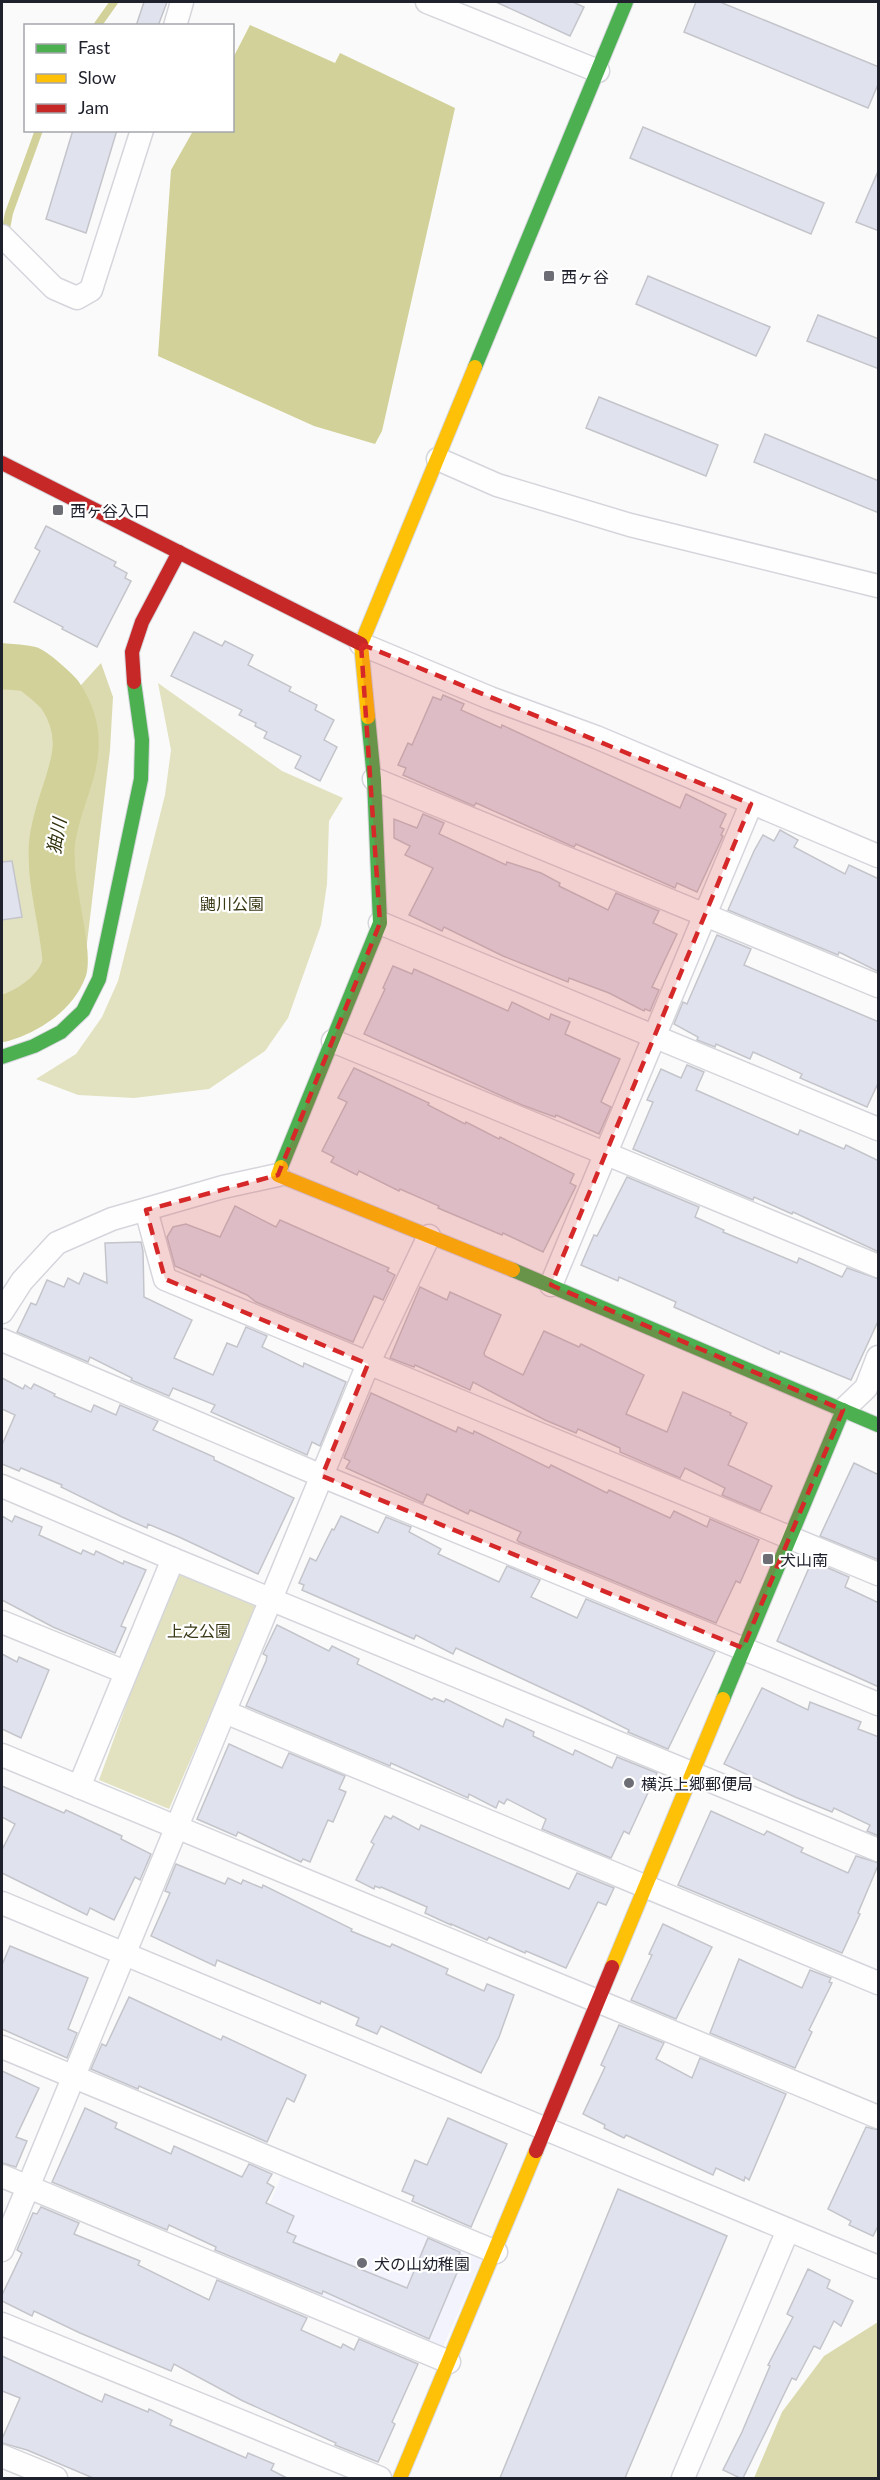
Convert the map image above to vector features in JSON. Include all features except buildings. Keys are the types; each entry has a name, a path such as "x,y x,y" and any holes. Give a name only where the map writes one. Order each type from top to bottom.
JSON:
{"street":[{"path":"176,24 182,2"},
{"path":"428,2 455,7 598,71"},
{"path":"278,1175 380,923 374,779 361,644 626,2"},
{"path":"2,236 54,288 77,298 91,290 141,132"},
{"path":"438,459 497,485 630,525 879,586"},
{"path":"2,463 361,644 490,698 596,737 879,856"},
{"path":"2,1057 39,1045 67,1029 83,1013 93,996 99,979 141,779 142,740 132,652 142,622 179,552"},
{"path":"374,779 879,986"},
{"path":"551,1286 751,804"},
{"path":"380,923 879,1129"},
{"path":"333,1041 879,1266"},
{"path":"2,1312 22,1281 57,1243 112,1219 223,1187 278,1175 551,1286 879,1425"},
{"path":"146,1210 165,1279 879,1574"},
{"path":"2,2250 368,1364 429,1236"},
{"path":"2,1340 322,1476 879,1704"},
{"path":"400,2478 496,2252 843,1410 866,1388 879,1357"},
{"path":"2,1486 173,1559 879,1850"},
{"path":"80,1787 173,1559"},
{"path":"2,1622 125,1672"},
{"path":"225,1712 879,1983"},
{"path":"2,1755 879,2117"},
{"path":"2,1903 879,2267"},
{"path":"2,2047 496,2252"},
{"path":"2,2176 448,2362"},
{"path":"683,2478 788,2230"},
{"path":"2,2324 380,2478"},
{"path":"2,2456 56,2478"}],"highlighted area":[{"path":"361,644 751,804 551,1285 843,1410 743,1648 322,1476 368,1364 165,1279 146,1210 278,1175 380,923"}],"shaded area":[{"path":"250,25 335,63 340,53 455,108 382,431 375,444 314,426 158,356 171,170 192,132 234,132 234,56"},
{"name":"犬の山幼稚園","path":"284,2170 484,2254 441,2351 241,2272"}],"green space":[{"path":"101,663 113,697 110,750 85,960 65,935 54,871 63,795 74,732 63,705"},
{"path":"2,680 27,682 49,702 67,748 51,794 47,902 57,948 53,973 32,990 2,999"},
{"name":"鼬川公園","path":"158,683 282,771 343,798 329,821 327,884 321,925 288,1018 265,1051 209,1089 134,1098 78,1095 36,1079 76,1054 102,1017 118,981 165,795 171,750"},
{"name":"上之公園","path":"176,1568 259,1602 169,1809 99,1780"},
{"path":"878,2322 878,2478 754,2478 782,2412 824,2356"}],"waterway":[{"path":"98,24 114,2"},
{"path":"5,234 9,213 38,132"},
{"name":"㹨川","path":"2,666 29,669 45,681 60,695 71,715 75,734 72,769 56,823 52,846 53,876 64,949 64,969 53,987 38,1001 2,1019"}],"traffic: fast":[{"path":"475,367 626,2"},
{"path":"2,1057 34,1046 61,1032 83,1011 99,979 141,779 142,740 134,682"},
{"path":"281,1167 380,923 374,779 368,717"},
{"path":"513,1270 878,1425"},
{"path":"723,1699 843,1410"}],"traffic: slow":[{"path":"368,717 361,644 475,367"},
{"path":"281,1167 278,1175 513,1270"},
{"path":"612,1967 723,1699"},
{"path":"400,2478 536,2151"}],"traffic: jam":[{"path":"2,463 361,644"},
{"path":"134,682 132,652 142,622 179,552"},
{"path":"536,2151 612,1967"}],"place":[{"name":"西ヶ谷","path":"549,276"},
{"name":"西ヶ谷入口","path":"58,510"},
{"name":"犬山南","path":"768,1559"},
{"name":"横浜上郷郵便局","path":"629,1783"},
{"name":"犬の山幼稚園","path":"362,2263"}]}
